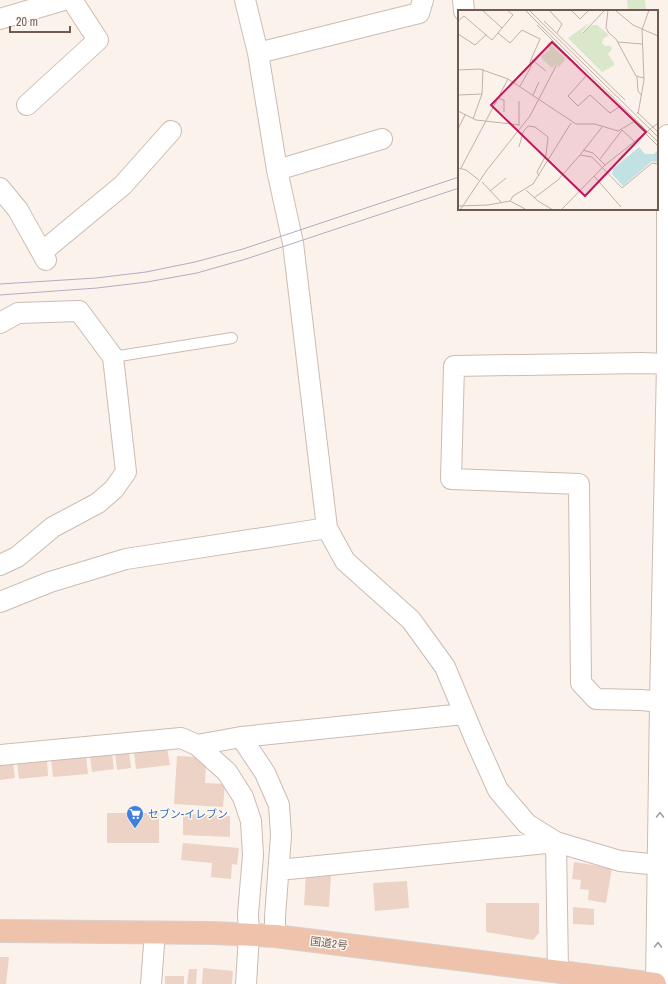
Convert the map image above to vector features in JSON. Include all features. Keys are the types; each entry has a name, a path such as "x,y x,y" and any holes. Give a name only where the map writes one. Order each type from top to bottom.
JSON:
{"highway":[{"name":"国道2号","path":"0,931 212,933 275,936 656,984"}],"main road":[{"path":"656,984 664,864 661,702 668,364 668,136"}],"street":[{"path":"0,19 64,0"},
{"path":"27,105 98,40 72,0"},
{"path":"246,0 258,53 277,170 293,243 327,528 345,561 412,620 445,667 498,790 527,824 556,842 620,861 664,864"},
{"path":"258,53 419,13 423,0"},
{"path":"463,0 464,10"},
{"path":"0,188 18,210 44,256 123,184 171,131"},
{"path":"277,170 382,138"},
{"path":"0,323 18,313 79,311 113,357 126,472 114,489 98,503 53,527 17,557 0,565"},
{"path":"661,702 596,699 581,683 579,484 451,479 454,366 642,363 668,364"},
{"path":"0,602 50,582 126,559 327,528"},
{"path":"197,745 242,738 464,714"},
{"path":"0,755 181,738 197,745 227,772 244,797 251,821 253,855 248,914 249,935 246,984"},
{"path":"242,738 265,773 279,805 281,835 275,936"},
{"path":"279,870 556,842"},
{"path":"556,842 558,972"},
{"path":"151,984 155,932"}],"lane":[{"path":"113,357 232,338"}],"green space":[{"path":"627,0 645,0 646,10 628,10"}],"building":[{"path":"167,748 170,765 136,769 134,752"},
{"path":"129,751 131,768 117,770 115,752"},
{"path":"112,753 114,769 92,772 90,756"},
{"path":"86,756 88,774 53,777 51,759"},
{"path":"177,756 195,757 206,764 205,783 225,784 223,807 174,804"},
{"path":"47,758 48,776 19,779 17,761"},
{"path":"13,763 15,778 0,780 0,764"},
{"path":"107,813 159,813 159,843 107,843"},
{"path":"183,814 230,816 230,837 183,835"},
{"path":"183,843 239,848 237,865 232,864 231,879 211,877 212,863 181,860"},
{"path":"574,862 612,868 606,903 588,900 589,890 580,889 581,880 572,879"},
{"path":"306,872 331,874 329,907 304,905"},
{"path":"407,881 409,908 375,911 373,883"},
{"path":"486,903 539,903 539,933 533,940 486,932"},
{"path":"573,907 594,909 594,925 573,924"},
{"path":"0,957 9,957 6,984 0,984"},
{"path":"203,968 233,971 232,984 202,984"},
{"path":"189,969 197,969 196,984 187,984"},
{"path":"165,976 184,976 184,984 165,984"}],"tram line":[{"path":"0,284 96,278 146,272 195,262 243,249 458,177"},
{"path":"0,295 97,288 147,282 197,273 246,259 458,188"}],"place":[{"name":"セブン-イレブン","path":"135,829"}]}
